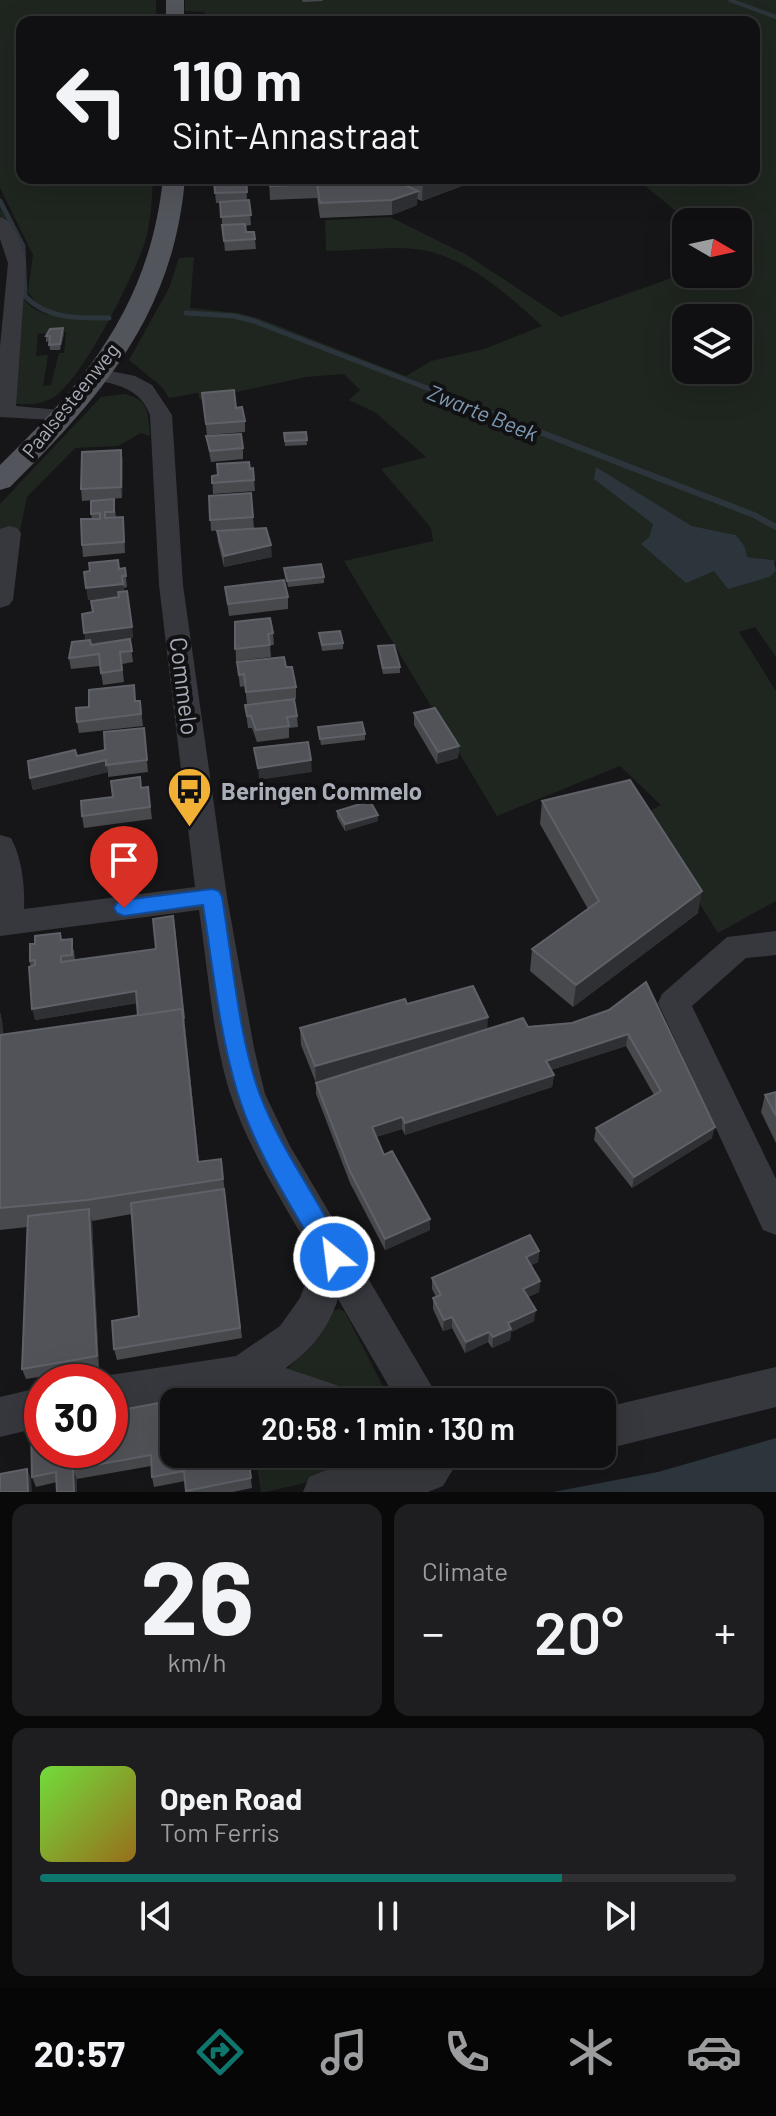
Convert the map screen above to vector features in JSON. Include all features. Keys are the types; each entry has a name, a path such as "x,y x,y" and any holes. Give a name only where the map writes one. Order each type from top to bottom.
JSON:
{"main road":[{"name":"Paalsesteenweg","path":"0,481 62,416 125,332 151,282 172,215 174,184"}],"street":[{"path":"0,222 14,248 17,263 2,411 62,416"},
{"name":"Commelo","path":"96,374 140,385 157,398 161,415 171,585 212,897 237,1048 248,1094 277,1157 413,1388"},
{"path":"0,600 9,533"},
{"path":"0,846 10,887 3,924 212,897"},
{"path":"776,943 738,946 674,1003 776,1218"},
{"path":"128,1392 244,1374 294,1339 316,1308 334,1257"},
{"path":"244,1374 288,1388"},
{"path":"616,1426 776,1387"},
{"path":"0,1417 24,1411"},
{"path":"342,1488 428,1471 430,1468"}],"shaded area":[{"path":"0,0 156,0 156,16 16,16 16,184 153,184 146,239 107,324 79,369 54,397 34,404 13,403 18,335 5,220 0,216 0,208 23,253 24,290 28,304 49,315 52,313 38,305 28,292 33,255 0,188","holes":["66,332 64,353 59,353 51,385 43,386 48,355 36,356 38,334"]},
{"path":"185,0 776,0 776,563 747,557 736,535 692,526 596,468 653,524 649,537 642,545 702,574 715,571 768,577 776,571 776,657 755,627 739,632 776,691 776,901 718,933 644,814 661,805 620,766 497,816 344,561 433,541 431,528 381,469 426,457 376,413 349,400 360,390 344,374 306,377 200,400 198,393 169,398 162,387 129,360 169,288 179,258 194,257 190,308 258,318 406,376 431,361 484,349 542,326 489,281 443,256 405,248 326,251 325,220 390,217 467,255 561,317 672,278 672,288 752,288 752,250 756,248 752,246 752,208 672,208 643,184 760,184 760,16 204,16 205,12 185,11"},
{"path":"125,394 139,400 146,409 150,436 141,433 118,446 75,448 27,497 20,531 0,530 0,504 101,397"},
{"path":"596,467 692,526 736,535 745,547 747,557 774,560 776,571 769,577 728,589 714,571 686,583 641,544 649,537 653,524 594,479"},
{"path":"339,1309 345,1312 384,1388 326,1388 288,1376 287,1370 310,1346 330,1312"},
{"path":"776,1438 776,1492 553,1492 658,1472"},
{"path":"257,1468 366,1468 266,1492 261,1492"}],"building":[{"path":"214,184 246,184 247,192 215,193"},
{"path":"270,184 317,184 270,186"},
{"path":"317,184 403,184 418,191 392,200 320,203"},
{"path":"249,200 251,215 221,217 220,202"},
{"path":"245,224 246,232 254,232 255,239 224,241 222,225"},
{"path":"63,328 60,344 49,345 50,336 46,336 50,329"},
{"path":"234,390 236,408 242,407 245,421 206,424 202,393"},
{"path":"306,432 307,440 285,441 284,433"},
{"path":"241,434 243,448 210,451 206,436"},
{"path":"121,450 121,487 81,489 82,452"},
{"path":"249,462 254,480 212,483 212,476 218,475 217,464"},
{"path":"251,493 253,517 210,520 209,496"},
{"path":"114,499 114,512 105,512 105,518 123,517 124,542 82,545 81,519 100,519 100,513 91,514 91,501"},
{"path":"266,528 271,545 224,556 217,531"},
{"path":"118,560 119,569 125,568 123,584 86,588 84,572 90,571 89,563"},
{"path":"321,564 324,577 287,581 284,568"},
{"path":"284,580 288,597 228,604 225,587"},
{"path":"127,591 132,627 84,633 82,614 93,612 91,601 119,597 118,592"},
{"path":"270,618 273,633 268,634 270,645 235,649 235,622"},
{"path":"340,631 343,643 322,645 319,633"},
{"path":"130,639 132,651 120,652 122,670 101,673 99,654 69,658 72,642 90,640 91,645"},
{"path":"394,645 400,667 383,668 378,646"},
{"path":"284,657 286,667 292,667 296,687 246,692 244,674 239,675 237,662"},
{"path":"134,685 135,701 140,701 141,714 77,722 76,708 89,707 89,690"},
{"path":"294,699 297,716 287,717 289,726 256,730 251,716 247,716 245,705"},
{"path":"435,708 459,746 438,752 414,713"},
{"path":"362,722 365,734 320,739 318,727"},
{"path":"144,728 147,760 106,765 106,760 30,778 28,761 75,750 77,756 105,750 104,732"},
{"path":"308,742 311,760 258,768 254,748"},
{"path":"140,777 141,788 148,787 150,807 82,816 81,801 113,797 111,781"},
{"path":"630,780 702,891 576,985 532,949 599,901 542,801"},
{"path":"370,801 378,815 345,824 337,811"},
{"path":"173,916 184,1019 182,1009 138,1016 136,991 32,1009 29,967 35,965 35,960 30,961 30,944 35,944 35,936 60,933 61,940 72,939 72,955 61,956 61,962 156,949 153,919"},
{"path":"646,982 715,1127 634,1177 596,1128 661,1091 628,1034 546,1061 554,1075 405,1123 402,1117 372,1127 384,1155 392,1151 430,1219 385,1239 350,1171 316,1083 523,1018 528,1027 572,1023 609,1010"},
{"path":"473,986 488,1017 315,1066 300,1028 405,999 407,1004"},
{"path":"182,1009 198,1162 221,1159 223,1179 87,1200 0,1208 0,1035"},
{"path":"776,1092 776,1116 765,1095"},
{"path":"224,1189 240,1328 114,1349 112,1321 139,1316 131,1203"},
{"path":"89,1209 97,1356 51,1364 24,1364 22,1369 28,1216"},
{"path":"530,1235 539,1251 526,1257 540,1281 523,1289 536,1310 508,1323 511,1329 493,1337 489,1332 466,1342 452,1317 444,1320 433,1298 441,1295 432,1278"},
{"path":"160,1403 160,1468 250,1468 251,1478 186,1491 184,1471 152,1477 151,1455 128,1459 128,1409"},
{"path":"32,1468 79,1468 73,1469 74,1492 57,1492 56,1472 32,1477"},
{"path":"27,1469 28,1492 0,1492 0,1474"}],"waterway":[{"path":"730,0 776,17"},
{"name":"Zwarte Beek","path":"0,201 23,246 25,296 43,310 54,314 109,318"},
{"name":"Zwarte Beek","path":"186,313 234,316 254,321 481,409"},
{"name":"Zwarte Beek","path":"475,407 754,515 776,527"}],"place":[{"name":"Beringen Commelo","path":"190,829"}],"route":[{"path":"124,908 212,897 237,1048 248,1094 277,1157 334,1257"}]}
